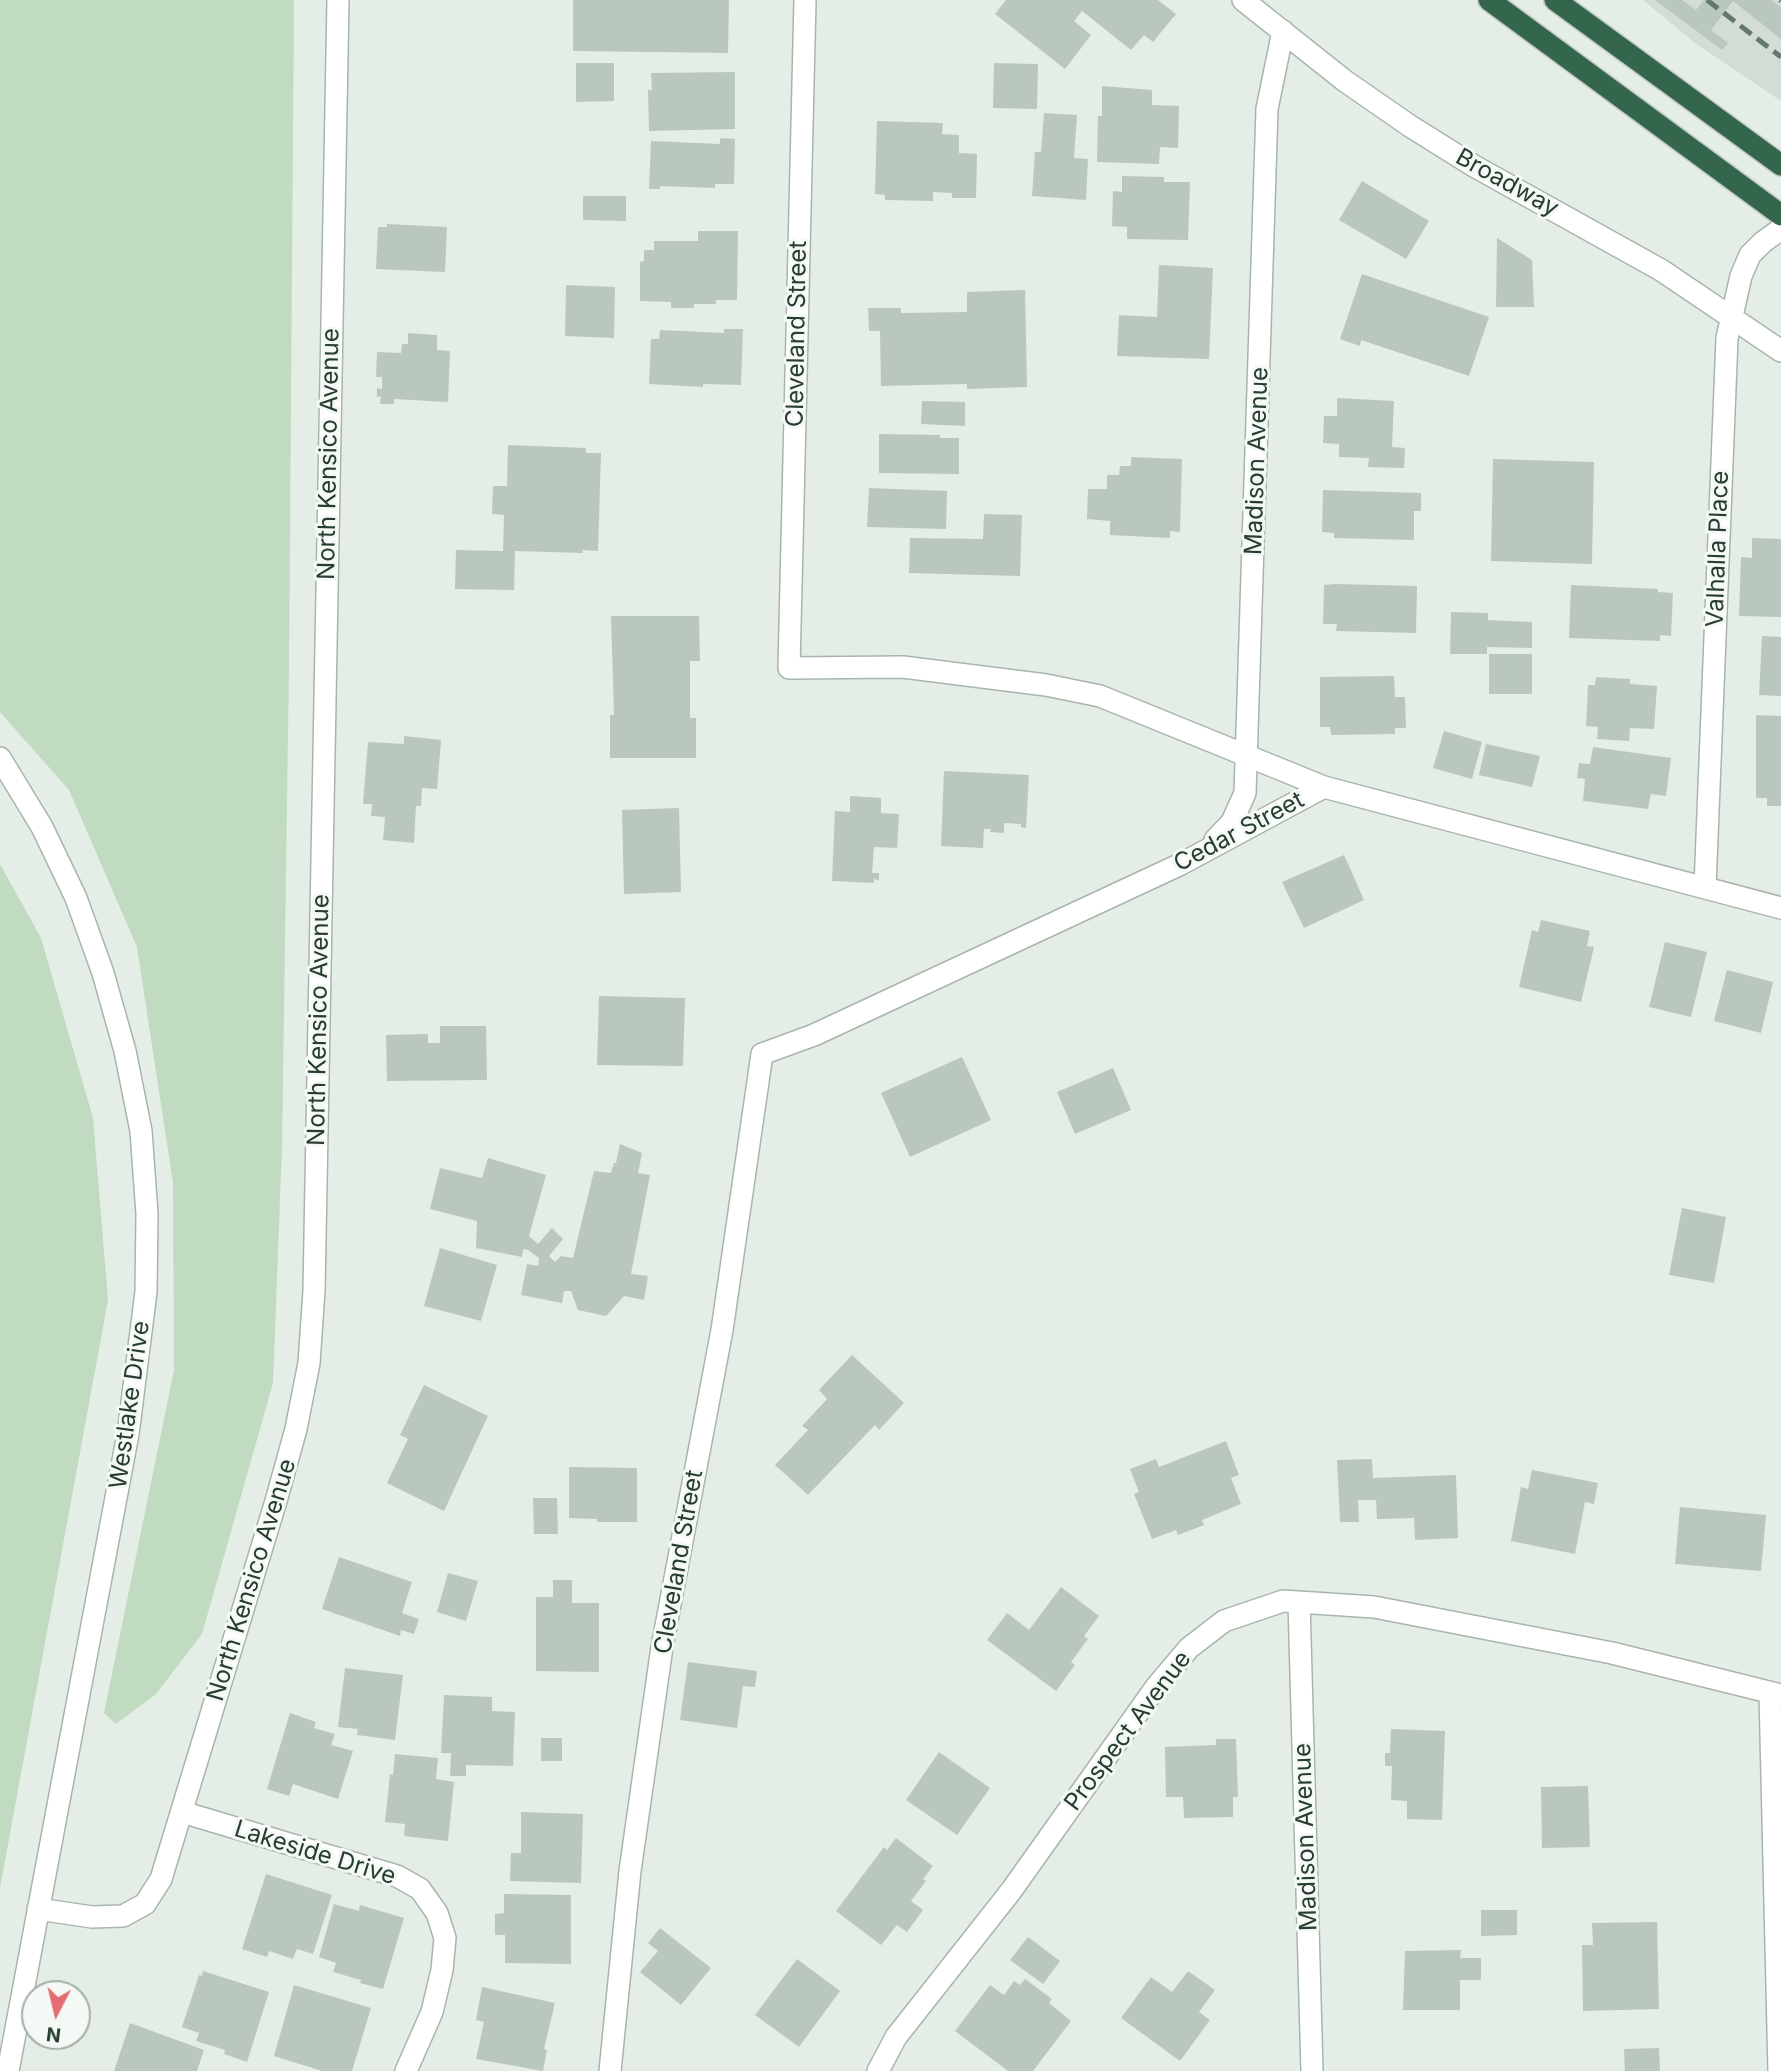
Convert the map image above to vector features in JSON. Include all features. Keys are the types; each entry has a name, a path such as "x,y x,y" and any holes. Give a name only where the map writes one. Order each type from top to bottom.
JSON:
{"highway":[{"path":"1489,0 1781,215"},
{"path":"1555,0 1781,165"}],"street":[{"name":"North Kensico Avenue","path":"38,1909 92,1917 123,1916 145,1904 162,1879 279,1489 296,1429 309,1363 314,1291 338,0"},
{"name":"Cleveland Street","path":"805,0 789,668 903,667 1046,685 1100,696 1248,758"},
{"name":"Broadway","path":"1244,0 1377,104 1431,140 1661,270 1781,351"},
{"name":"Madison Avenue","path":"1181,864 1207,847 1232,822 1245,793 1267,109 1283,31"},
{"name":"Valhalla Place","path":"1705,887 1724,399 1731,316 1741,276 1751,255 1781,229"},
{"name":"Westlake Drive","path":"0,758 42,827 76,898 103,973 122,1038 141,1131 147,1214 144,1306 128,1434 8,2071"},
{"path":"1248,758 1324,787"},
{"name":"Cedar Street","path":"762,1054 814,1035 1181,864 1324,787 1781,908"},
{"name":"Cleveland Street","path":"610,2071 631,1871 662,1647 722,1330 762,1054"},
{"name":"Prospect Avenue","path":"878,2071 896,2036 1011,1891 1156,1687 1189,1648 1224,1621 1283,1601 1374,1607 1612,1653 1775,1694"},
{"name":"Madison Avenue","path":"1299,1602 1312,2071"},
{"path":"1775,1694 1779,2071"},
{"name":"Lakeside Drive","path":"181,1812 397,1876 420,1889 437,1913 444,1938 442,1970 432,2012 406,2071"}],"shaded area":[{"path":"1643,0 1781,0 1781,101 1695,43"}],"green space":[{"path":"0,0 294,0 282,1147 273,1383 202,1634 156,1694 116,1724 104,1713 174,1370 173,1183 137,947 69,790 0,712"},
{"path":"0,864 41,938 93,1118 108,1300 0,1888"}],"building":[{"path":"573,0 729,0 728,53 573,51"},
{"path":"1006,0 1158,0 1176,14 1153,42 1144,35 1131,50 1082,11 1074,21 1091,35 1065,69 995,14"},
{"path":"1655,0 1682,0 1696,10 1704,0 1771,0 1781,7 1781,39 1733,1 1711,30 1728,43 1722,50"},
{"path":"576,63 614,63 614,101 576,102"},
{"path":"994,63 1038,64 1037,109 993,108"},
{"path":"735,72 735,129 649,131 648,90 652,90 651,73"},
{"path":"1102,86 1152,90 1152,105 1179,106 1178,148 1160,147 1159,164 1097,162"},
{"path":"1044,113 1077,115 1074,158 1088,159 1086,200 1032,196 1035,152 1041,152"},
{"path":"877,121 943,123 942,134 959,135 959,153 977,154 976,198 952,198 952,193 933,192 933,201 885,200 885,195 875,194"},
{"path":"720,138 735,139 734,184 715,184 715,188 660,186 660,189 649,189 651,141 720,144"},
{"path":"1122,176 1164,177 1164,182 1190,182 1188,240 1127,239 1127,227 1112,226 1113,191 1122,192"},
{"path":"1362,181 1429,221 1406,259 1339,220"},
{"path":"583,196 626,196 626,221 583,220"},
{"path":"387,224 447,227 445,272 376,269 378,227 387,227"},
{"path":"698,231 738,231 737,300 694,304 694,308 671,308 671,302 640,301 640,262 644,261 644,250 654,250 654,241 698,241"},
{"path":"1497,238 1532,260 1534,307 1496,307"},
{"path":"1159,265 1213,268 1209,359 1117,356 1119,315 1157,317"},
{"path":"1362,274 1489,317 1469,376 1361,340 1360,346 1340,339"},
{"path":"566,285 615,287 614,338 565,336"},
{"path":"1025,290 1027,387 967,389 967,384 881,386 880,331 869,331 868,308 901,308 901,313 967,312 967,292"},
{"path":"724,329 743,329 741,385 703,384 703,387 649,384 651,339 659,339 660,330 724,333"},
{"path":"408,333 437,335 437,350 450,351 448,402 394,399 394,404 380,404 381,396 377,397 377,388 382,389 382,377 376,377 377,352 401,353 402,344 408,344"},
{"path":"1337,398 1394,401 1392,447 1405,448 1404,468 1368,467 1369,458 1339,457 1339,444 1323,443 1324,416 1337,416"},
{"path":"922,401 965,402 965,426 921,424"},
{"path":"879,434 959,438 959,474 879,473"},
{"path":"508,445 586,448 586,453 601,453 598,551 515,551 514,590 455,589 456,550 503,551 504,515 492,514 493,486 507,486"},
{"path":"1131,457 1182,459 1180,532 1170,531 1170,538 1110,535 1110,521 1087,519 1088,489 1107,489 1107,475 1119,475 1120,466 1131,466"},
{"path":"1493,459 1594,462 1592,564 1491,561"},
{"path":"869,488 947,491 946,529 867,527"},
{"path":"1323,490 1421,493 1421,511 1414,511 1414,540 1334,538 1334,533 1322,532"},
{"path":"984,514 1022,515 1020,576 909,573 910,538 983,539"},
{"path":"1752,538 1781,539 1781,617 1739,616 1741,557 1752,558"},
{"path":"1324,585 1417,586 1416,633 1336,631 1337,624 1323,624"},
{"path":"1571,585 1658,589 1658,592 1673,593 1671,636 1660,635 1660,641 1569,638"},
{"path":"1451,612 1488,613 1488,620 1532,622 1532,648 1487,647 1487,654 1450,654"},
{"path":"611,616 699,616 700,661 690,661 690,718 696,718 696,758 610,758 610,715 614,715"},
{"path":"1762,636 1781,637 1781,696 1759,695"},
{"path":"1489,654 1532,654 1532,694 1489,694"},
{"path":"1394,676 1395,697 1405,697 1406,728 1395,728 1395,734 1331,735 1330,727 1320,727 1320,677"},
{"path":"1596,677 1630,679 1630,684 1657,686 1654,729 1630,728 1629,741 1597,739 1598,727 1586,726 1588,685 1595,685"},
{"path":"1756,715 1781,716 1781,806 1767,806 1767,798 1756,798"},
{"path":"1444,731 1482,742 1472,779 1433,768"},
{"path":"404,736 441,740 437,789 422,788 421,806 416,806 414,843 383,840 385,817 371,816 372,804 363,804 368,742 404,744"},
{"path":"1486,744 1540,756 1532,787 1479,775"},
{"path":"1593,747 1671,758 1666,796 1651,794 1648,809 1583,801 1585,779 1577,778 1579,763 1590,764"},
{"path":"944,771 1029,775 1026,828 1021,827 1021,824 1004,823 1004,833 984,829 983,848 941,846"},
{"path":"850,796 881,798 881,813 899,814 897,848 874,847 872,873 879,873 879,880 874,879 874,883 832,881 835,811 850,812"},
{"path":"679,808 681,892 624,894 622,810"},
{"path":"1344,855 1364,900 1304,928 1282,882"},
{"path":"1541,920 1590,931 1587,946 1594,947 1581,1002 1519,987 1532,930 1538,932"},
{"path":"1665,942 1707,952 1691,1017 1649,1007"},
{"path":"1727,970 1773,982 1761,1033 1714,1021"},
{"path":"599,996 685,998 683,1066 597,1065"},
{"path":"440,1026 486,1026 487,1080 387,1081 386,1035 428,1034 428,1043 440,1043"},
{"path":"962,1057 991,1120 910,1157 881,1093"},
{"path":"1113,1068 1131,1110 1075,1134 1057,1092"},
{"path":"620,1144 642,1153 638,1173 650,1175 631,1274 648,1276 644,1300 624,1296 606,1316 578,1310 571,1291 564,1291 562,1303 521,1295 527,1264 538,1266 539,1258 523,1249 522,1257 476,1248 477,1221 430,1209 440,1168 482,1178 488,1158 546,1175 529,1236 538,1244 552,1228 563,1239 549,1256 555,1262 561,1256 573,1258 594,1171 611,1173"},
{"path":"1682,1208 1726,1217 1714,1283 1669,1275"},
{"path":"440,1248 497,1265 481,1321 424,1306"},
{"path":"852,1355 904,1403 879,1430 875,1425 808,1495 775,1465 808,1430 802,1426 827,1399 819,1390"},
{"path":"424,1385 488,1416 444,1511 387,1483 408,1439 400,1435"},
{"path":"1226,1441 1239,1475 1231,1478 1241,1504 1202,1520 1204,1525 1178,1535 1176,1530 1152,1539 1134,1494 1139,1492 1130,1469 1156,1459 1159,1467"},
{"path":"1372,1459 1373,1478 1456,1475 1458,1538 1415,1540 1414,1518 1377,1519 1376,1500 1358,1500 1359,1522 1340,1522 1337,1460"},
{"path":"569,1467 637,1468 637,1522 597,1522 597,1519 569,1518"},
{"path":"1532,1470 1598,1483 1594,1504 1585,1502 1575,1554 1511,1541 1521,1487 1528,1489"},
{"path":"533,1498 557,1498 558,1534 534,1534"},
{"path":"1680,1507 1766,1515 1761,1571 1675,1564"},
{"path":"339,1557 412,1582 402,1613 419,1619 414,1634 401,1630 400,1636 322,1609"},
{"path":"448,1573 478,1581 466,1621 437,1612"},
{"path":"553,1580 572,1580 572,1603 599,1603 599,1672 536,1671 536,1597 553,1597"},
{"path":"1061,1587 1099,1616 1084,1636 1088,1639 1071,1662 1075,1665 1056,1691 987,1640 1007,1613 1029,1630"},
{"path":"688,1662 757,1671 755,1687 743,1686 737,1728 680,1720"},
{"path":"345,1668 403,1675 395,1740 357,1735 358,1729 338,1727"},
{"path":"444,1695 492,1697 492,1711 515,1712 513,1766 466,1765 466,1776 450,1776 451,1753 441,1753"},
{"path":"290,1713 316,1722 314,1728 335,1734 331,1745 353,1751 338,1799 293,1784 289,1796 267,1789"},
{"path":"1391,1729 1445,1731 1442,1820 1407,1819 1407,1801 1391,1800 1392,1766 1385,1766 1385,1753 1390,1753"},
{"path":"541,1738 562,1738 562,1761 541,1761"},
{"path":"1216,1739 1236,1739 1238,1797 1233,1797 1233,1817 1184,1818 1183,1797 1166,1797 1165,1747 1216,1745"},
{"path":"939,1752 990,1788 957,1835 906,1800"},
{"path":"395,1754 438,1758 436,1779 454,1782 448,1841 404,1836 405,1824 385,1822"},
{"path":"1588,1786 1590,1847 1542,1848 1541,1787"},
{"path":"521,1812 583,1814 581,1883 510,1881 511,1853 521,1853"},
{"path":"896,1838 933,1866 911,1901 923,1910 907,1932 897,1925 881,1945 836,1911 884,1847 887,1850"},
{"path":"266,1874 332,1895 313,1954 297,1949 293,1959 269,1951 267,1957 242,1949"},
{"path":"504,1894 571,1895 571,1964 505,1963 505,1935 495,1935 495,1914 504,1913"},
{"path":"334,1904 359,1911 360,1905 404,1918 383,1989 333,1972 336,1963 319,1957"},
{"path":"1481,1910 1517,1910 1517,1935 1481,1936"},
{"path":"1657,1922 1659,2009 1583,2011 1582,1945 1593,1945 1592,1923"},
{"path":"660,1928 711,1968 681,2005 640,1972 658,1951 648,1943"},
{"path":"1028,1937 1060,1961 1043,1984 1010,1960"},
{"path":"1461,1950 1460,1958 1481,1958 1481,1980 1460,1980 1460,2010 1403,2010 1405,1951"},
{"path":"797,1959 840,1991 799,2047 755,2015"},
{"path":"203,1971 269,1992 247,2062 224,2054 225,2050 196,2041 199,2033 182,2027 199,1975 202,1976"},
{"path":"1188,1971 1215,1990 1199,2012 1210,2020 1180,2061 1121,2018 1151,1977 1172,1992"},
{"path":"1025,1979 1052,1999 1049,2003 1071,2021 1033,2071 1008,2071 955,2031 990,1985 1004,1995 1014,1981 1020,1985"},
{"path":"294,1985 371,2008 352,2071 322,2071 274,2056"},
{"path":"482,1987 555,2003 544,2049 547,2050 543,2071 476,2059 484,2022 476,2020"},
{"path":"130,2023 204,2050 197,2071 114,2071"},
{"path":"1659,2048 1660,2071 1625,2071 1624,2049"}],"railway":[{"path":"1707,0 1781,57"}]}
